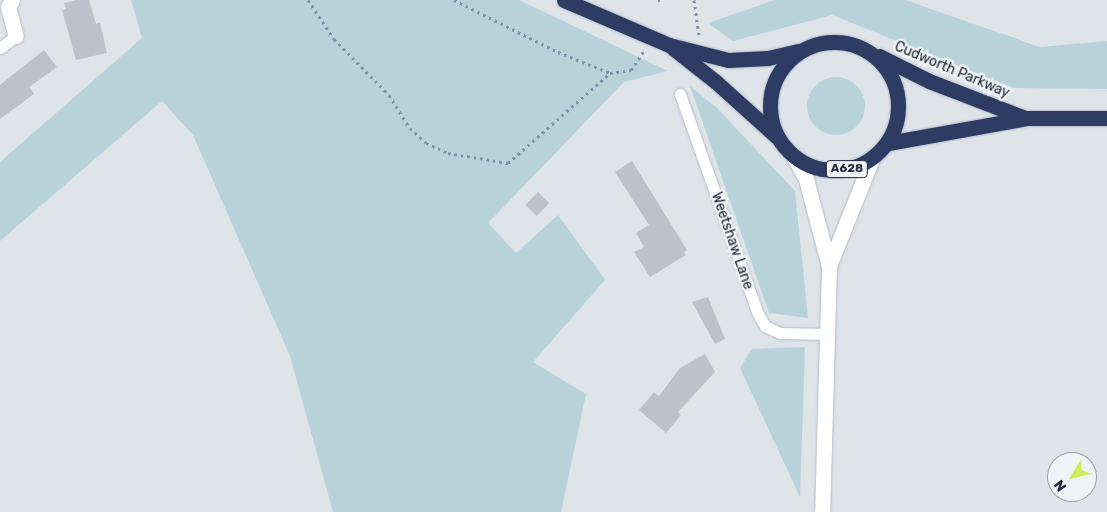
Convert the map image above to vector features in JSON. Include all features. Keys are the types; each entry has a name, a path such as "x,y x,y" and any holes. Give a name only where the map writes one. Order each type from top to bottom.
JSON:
{"highway":[{"name":"Cudworth Parkway","path":"564,0 669,45 728,60 768,58 822,43 844,42 864,49 929,81 1027,118"},
{"name":"Cudworth Parkway","path":"669,45 716,82 779,139 794,157 813,167 833,171 854,168 872,159 888,143 897,124 899,102 896,88 882,62 864,49"},
{"name":"Cudworth Parkway","path":"779,139 772,120 770,100 786,63 802,50"},
{"name":"Cudworth Parkway","path":"888,143 1027,118 1107,118"}],"street":[{"path":"7,4 16,36"},
{"path":"794,157 806,179 829,266 829,334 822,512"},
{"path":"829,266 872,159"}],"lane":[{"path":"0,48 16,36"},
{"name":"Weetshaw Lane","path":"680,94 761,320 765,326 780,333 829,334"}],"path":[{"path":"308,0 334,39 389,95 410,128 426,143 448,153 508,163 610,73"},
{"path":"454,0 558,52 610,73 631,70 652,38"},
{"path":"658,0 664,0"},
{"path":"694,0 700,28 697,51"}],"shaded area":[{"path":"131,0 519,0 668,71 624,82 488,223 516,253 558,215 605,280 533,362 586,394 561,512 333,512 290,356 193,135 162,101 0,241 0,162 142,38"},
{"path":"775,0 905,0 1040,47 1107,41 1107,89 1014,88 832,15 733,41 708,23"},
{"path":"830,77 842,77 857,85 865,100 865,112 857,127 842,135 830,135 815,127 807,112 807,100 815,85"},
{"path":"690,86 717,108 795,191 808,318 769,313"},
{"path":"805,347 800,497 740,368 752,349"}],"building":[{"path":"76,0 89,0 96,24 100,23 107,53 76,60 62,10 66,9 64,3"},
{"path":"44,50 57,67 29,87 34,94 0,119 0,85"},
{"path":"632,161 687,250 684,252 686,255 650,277 634,252 644,247 636,233 649,225 615,172"},
{"path":"538,192 549,203 537,216 525,205"},
{"path":"708,297 725,339 715,344 692,302"},
{"path":"705,354 715,372 678,412 681,415 666,433 639,410 654,392 659,396 680,368"}]}
